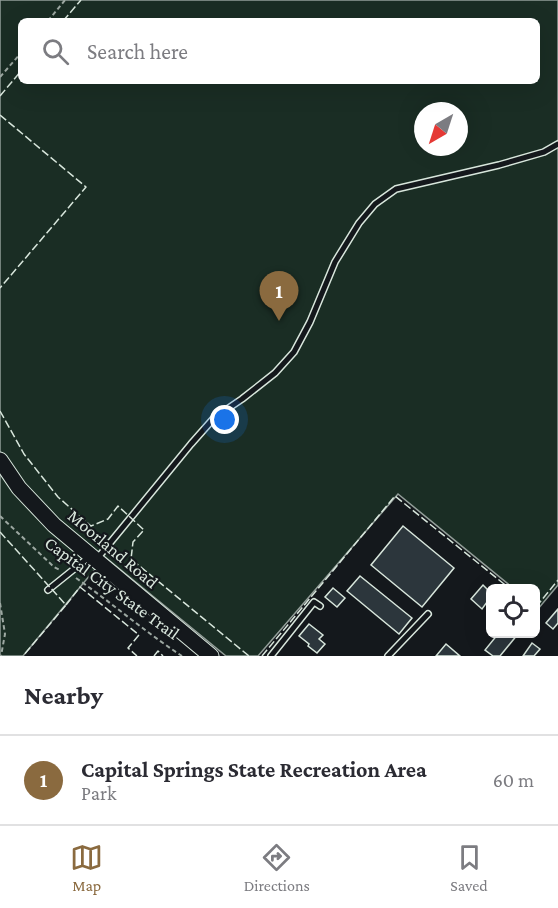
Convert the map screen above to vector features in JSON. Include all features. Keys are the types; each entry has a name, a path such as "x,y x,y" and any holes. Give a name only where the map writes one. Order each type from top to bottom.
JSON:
{"street":[{"name":"Moorland Road","path":"0,460 19,488 54,525 211,656"}],"lane":[{"path":"48,590 68,573 93,559 214,418 274,373 294,352 310,322 335,262 359,223 375,204 396,189 499,165 544,152 558,144"},
{"path":"271,656 314,602 320,606"},
{"path":"388,656 428,614"}],"path":[{"path":"50,18 65,0"},
{"path":"0,77 18,56"},
{"name":"Capital City State Trail","path":"0,516 54,567 68,573 105,598 182,656"},
{"path":"0,603 5,634 1,656"}],"green space":[{"path":"0,0 558,0 558,585 540,607 540,584 508,584 398,494 258,656 226,656 105,557 23,656 0,656"}],"building":[{"path":"403,526 454,568 422,607 371,565"},
{"path":"360,576 412,618 399,634 347,591"},
{"path":"483,585 486,588 486,604 482,609 471,599"},
{"path":"333,588 345,598 337,607 325,597"},
{"path":"558,609 558,623 553,629 546,623"},
{"path":"309,624 323,635 319,639 325,644 317,653 299,636"},
{"path":"495,638 515,638 500,656 493,656 485,650"},
{"path":"532,643 540,649 534,656 523,656"},
{"path":"446,644 460,656 436,656"}],"fence":[{"path":"66,18 81,0"},
{"path":"0,96 18,75"},
{"path":"0,115 86,187 0,288"},
{"path":"0,411 24,454 58,497 91,526 108,519 118,506 144,530 133,542 131,559 249,656"},
{"path":"262,656 395,496 504,584"},
{"path":"0,532 66,605 23,656"},
{"path":"540,602 558,580"},
{"path":"66,605 80,587 139,635 128,648 137,656"},
{"path":"154,656 158,651 163,656"}],"place":[{"name":"Capital Springs State Recreation Area","path":"279,321"}]}
